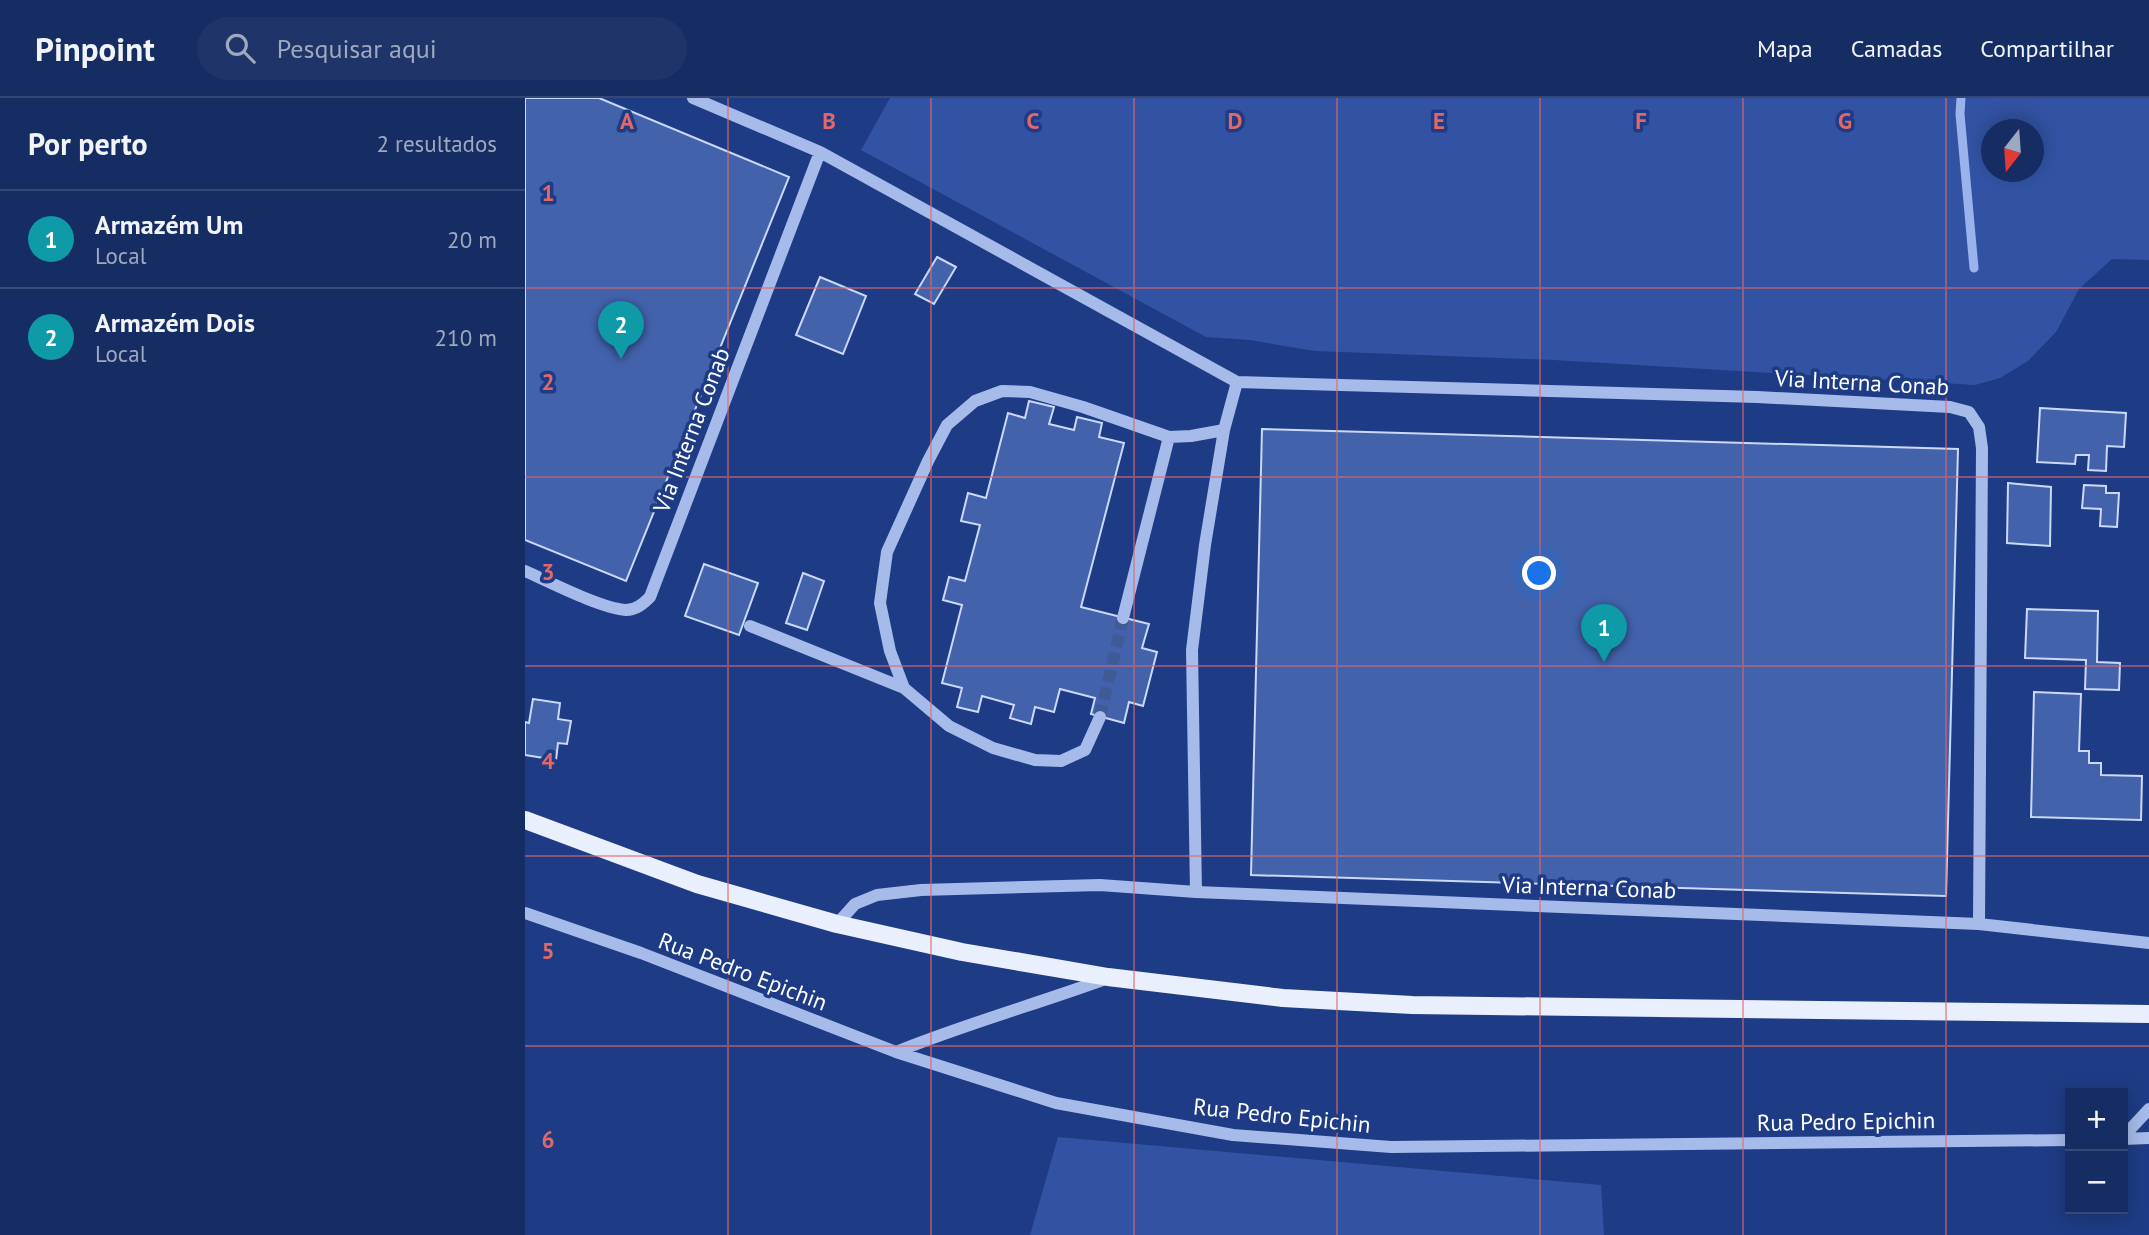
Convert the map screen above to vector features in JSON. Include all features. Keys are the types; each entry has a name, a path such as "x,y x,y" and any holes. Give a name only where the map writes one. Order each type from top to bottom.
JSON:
{"main road":[{"path":"525,820 697,884 838,924 963,952 1108,977 1283,998 1412,1005 2149,1014"}],"street":[{"name":"Via Interna Conab","path":"693,98 820,152 1237,382 1758,397 1950,407 1969,412 1979,427 1982,448 1979,924"},
{"name":"Via Interna Conab","path":"525,571 607,605 628,610 640,607 650,597 820,152"},
{"path":"1196,892 1192,650 1205,545 1224,430 1237,382"},
{"path":"904,688 890,651 880,603 887,552 947,425 975,401 1002,391 1030,391 1169,437 1224,430"},
{"path":"1123,618 1169,437"},
{"path":"750,626 904,688 949,726 993,748 1035,760 1061,761 1084,750 1100,717"},
{"name":"Via Interna Conab","path":"838,924 855,904 877,895 921,890 1100,886 1979,924 2149,943"},
{"name":"Rua Pedro Epichin","path":"525,913 641,953 896,1052 1056,1103 1233,1135 1391,1147 2065,1140"},
{"path":"896,1052 1108,977"},
{"path":"2128,1132 2149,1109"},
{"path":"2128,1138 2149,1138"}],"shaded area":[{"path":"890,98 2149,98 2149,260 2112,259 2079,289 2056,332 2028,361 2000,378 1975,385 1554,360 1315,351 1250,340 1206,337 861,150"},
{"path":"1058,1137 1601,1185 1604,1235 1030,1235"}],"building":[{"path":"525,98 599,98 789,177 626,581 525,540"},
{"path":"937,257 956,267 934,304 915,294"},
{"path":"820,277 866,296 843,354 796,335"},
{"path":"1029,401 1054,407 1049,424 1074,430 1077,417 1102,423 1099,437 1124,443 1081,607 1149,624 1142,648 1157,652 1143,706 1129,702 1124,723 1091,714 1095,698 1060,689 1054,712 1035,707 1031,724 1010,718 1014,705 982,696 978,712 957,707 962,688 942,683 962,605 943,600 949,577 965,581 980,525 961,521 968,493 986,498 1008,413 1025,418"},
{"path":"2040,408 2126,413 2124,447 2107,446 2106,471 2088,470 2089,455 2076,455 2075,464 2037,462"},
{"path":"1262,429 1958,449 1946,896 1251,875"},
{"path":"2008,483 2051,487 2050,546 2007,543"},
{"path":"2084,485 2106,486 2106,493 2119,493 2117,527 2100,526 2101,509 2082,508"},
{"path":"704,564 758,583 739,635 685,616"},
{"path":"803,573 824,581 807,630 786,623"},
{"path":"2027,609 2098,611 2097,662 2120,663 2119,690 2085,689 2086,660 2025,658"},
{"path":"2034,692 2081,694 2079,751 2089,751 2089,763 2101,763 2101,775 2142,776 2141,820 2031,817"},
{"path":"533,699 560,703 558,719 571,721 567,744 558,743 556,760 525,755 525,722 529,723"}],"waterway":[{"path":"1961,98 1960,114 1974,268"}],"tunnel":[{"path":"1100,717 1123,618"}],"place":[{"name":"Armazém Dois","path":"621,359"},
{"name":"Armazém Um","path":"1604,662"}]}
